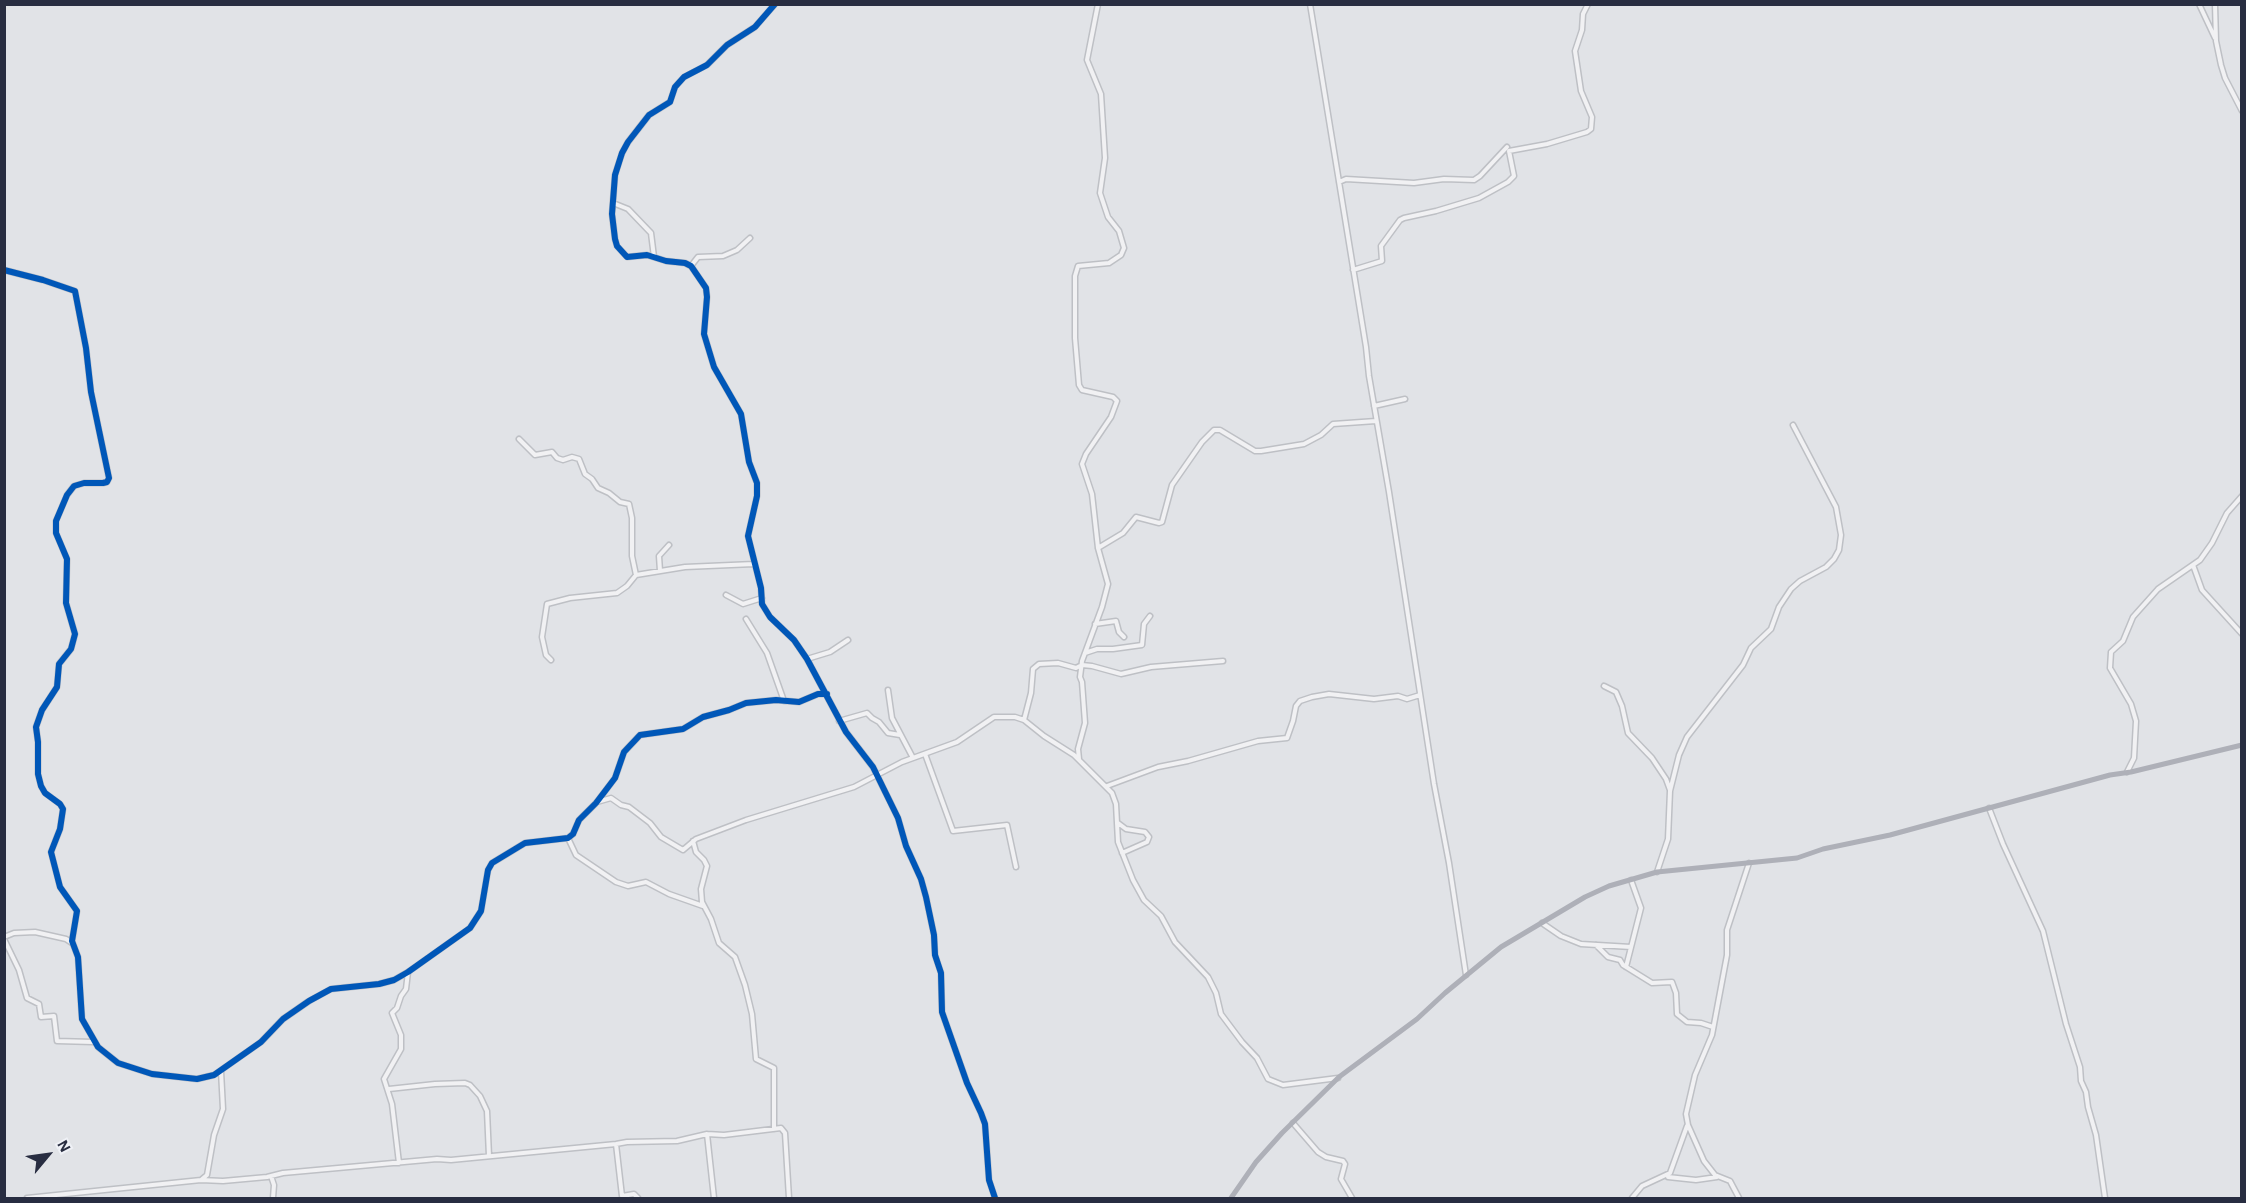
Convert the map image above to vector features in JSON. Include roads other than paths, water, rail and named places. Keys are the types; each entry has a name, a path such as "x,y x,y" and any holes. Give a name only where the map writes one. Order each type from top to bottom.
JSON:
{"street":[{"path":"775,4 755,27 727,45 706,65 684,77 675,87 668,104 654,110 621,153 615,175 612,214 615,239 627,257 647,255 691,266 707,291 704,328 712,361 741,414 749,462 757,483 757,496 748,537 765,612 794,640 807,659 851,741 868,760 878,776 895,812 926,897 940,973 940,1006 967,1083 981,1113 986,1132 989,1180 995,1198"},
{"path":"1078,760 1078,749 1085,723 1080,677 1084,653 1108,584 1098,548 1092,494 1082,464 1111,417 1117,401 1113,397 1082,390 1078,385 1075,276 1078,266 1109,263 1121,255 1124,248 1119,231 1107,214 1100,193 1105,158 1101,94 1087,60 1098,4"},
{"path":"1310,4 1466,975"},
{"path":"1353,270 1382,261 1381,246 1400,220 1479,198 1508,182 1514,176 1509,151 1547,144 1591,129 1592,117 1581,91 1575,51 1582,30 1583,14 1588,4"},
{"path":"2199,4 2217,41"},
{"path":"2215,4 2217,41 2225,78 2241,111"},
{"path":"1339,182 1346,179 1414,183 1444,179 1474,180 1507,147"},
{"path":"613,203 628,209 651,233 655,257"},
{"path":"691,266 698,257 723,256 737,250 750,238"},
{"path":"4,270 75,291 86,348 91,392 109,478 103,483 84,483 75,486 67,495 56,521 56,533 68,559 66,603 75,634 71,649 59,664 57,687 42,710 36,727 38,774 41,786 45,793 63,809 60,829 51,852 60,887 77,911 73,944 78,957 82,1019 94,1042 104,1054 118,1063 152,1074 197,1079 221,1071 261,1042 283,1019 331,989 379,984 408,972 470,928 478,918 488,870 495,860 525,843 568,838 574,833 579,820 615,778 624,752 640,735 683,729 703,717 729,710 743,703 799,702 818,694 827,694"},
{"path":"1374,406 1405,399"},
{"path":"1098,548 1123,534 1136,517 1162,522 1172,485 1202,442 1214,430 1220,430 1248,447 1261,451 1304,444 1321,435 1333,424 1376,421"},
{"path":"1657,872 1669,837 1670,791 1679,754 1690,733 1743,665 1751,648 1771,629 1779,606 1791,589 1800,581 1826,567 1839,550 1841,535 1836,507 1793,425"},
{"path":"519,439 535,455 552,452 563,460 572,457 579,459 585,474 598,488 620,502 629,504 632,518 632,556 636,574"},
{"path":"2127,772 2134,758 2136,721 2131,704 2110,668 2111,652 2123,641 2133,616 2153,594 2205,554 2223,523 2224,517 2241,495"},
{"path":"660,571 659,556 669,545"},
{"path":"551,660 545,654 542,637 547,604 570,598 617,593 627,586 636,574 685,567 754,564"},
{"path":"2193,565 2202,590 2241,634"},
{"path":"726,595 743,604 762,598"},
{"path":"1084,653 1097,649 1121,649 1142,645 1144,624 1150,616"},
{"path":"746,619 766,653 784,701"},
{"path":"1095,624 1116,621 1119,633 1124,637"},
{"path":"807,659 830,652 848,640"},
{"path":"1024,720 1035,666 1058,663 1076,668 1082,665 1121,674 1151,667 1223,661"},
{"path":"1604,686 1616,692 1622,705 1628,733 1652,758 1666,779 1670,791"},
{"path":"888,690 892,718 913,758"},
{"path":"1107,786 1158,767 1258,741 1287,738 1296,706 1300,701 1312,697 1329,694 1374,699 1398,696 1407,699 1420,695"},
{"path":"839,721 867,713 881,723 888,733 900,735"},
{"path":"596,802 611,798 631,808 650,823 661,837 680,850 693,841 746,820 854,787 913,758 957,742 994,717 1015,717 1024,720 1068,751 1107,786 1116,804 1118,842 1129,872 1144,900 1161,916 1183,951 1208,977 1216,993 1221,1014 1257,1058 1268,1079 1283,1085 1339,1078"},
{"path":"1231,1198 1256,1162 1339,1078 1417,1019 1501,947 1585,897 1631,879 1657,872 1797,858 1838,845 1890,835 2094,779 2241,745"},
{"path":"925,753 952,829 956,832 1007,825 1016,867"},
{"path":"1989,808 2043,931 2096,1135 2105,1198"},
{"path":"1118,822 1126,829 1146,832 1149,837 1147,842 1122,853"},
{"path":"568,838 576,855 616,882 628,886 646,882 669,894 703,906"},
{"path":"693,841 696,852 704,860 706,866 701,889 703,906 711,919 719,943 735,957 742,975 752,1014 756,1059 774,1068 774,1129"},
{"path":"1660,861 1665,871"},
{"path":"1717,1177 1704,1161 1688,1125 1686,1114 1694,1078 1710,1042 1727,955 1727,930 1749,863"},
{"path":"1626,967 1641,908 1631,879"},
{"path":"1542,923 1572,940 1596,945 1631,947"},
{"path":"73,944 66,939 35,932 15,933 4,938 19,970 27,998 39,1004 40,1017 54,1016 57,1041 94,1042"},
{"path":"1596,945 1608,957 1620,960 1626,967 1652,983 1672,982 1676,993 1677,1014 1687,1022 1701,1023 1713,1028"},
{"path":"399,1163 389,1089 384,1079 401,1049 401,1035 392,1013 397,1009 406,989 408,972"},
{"path":"201,1180 207,1176 214,1135 223,1109 221,1071"},
{"path":"389,1089 435,1084 470,1085 480,1096 487,1111 489,1156"},
{"path":"1293,1123 1322,1155 1344,1161 1341,1179 1352,1198"},
{"path":"1667,1177 1672,1170 1688,1125"},
{"path":"27,1198 627,1142 677,1141 707,1134 724,1135 782,1128 785,1132 789,1198"},
{"path":"707,1134 714,1198"},
{"path":"616,1144 622,1196 634,1194 638,1198"},
{"path":"207,1176 211,1180"},
{"path":"271,1176 274,1185 273,1198"},
{"path":"1632,1198 1642,1186 1667,1177 1692,1180 1717,1177 1730,1181 1739,1198"}]}
